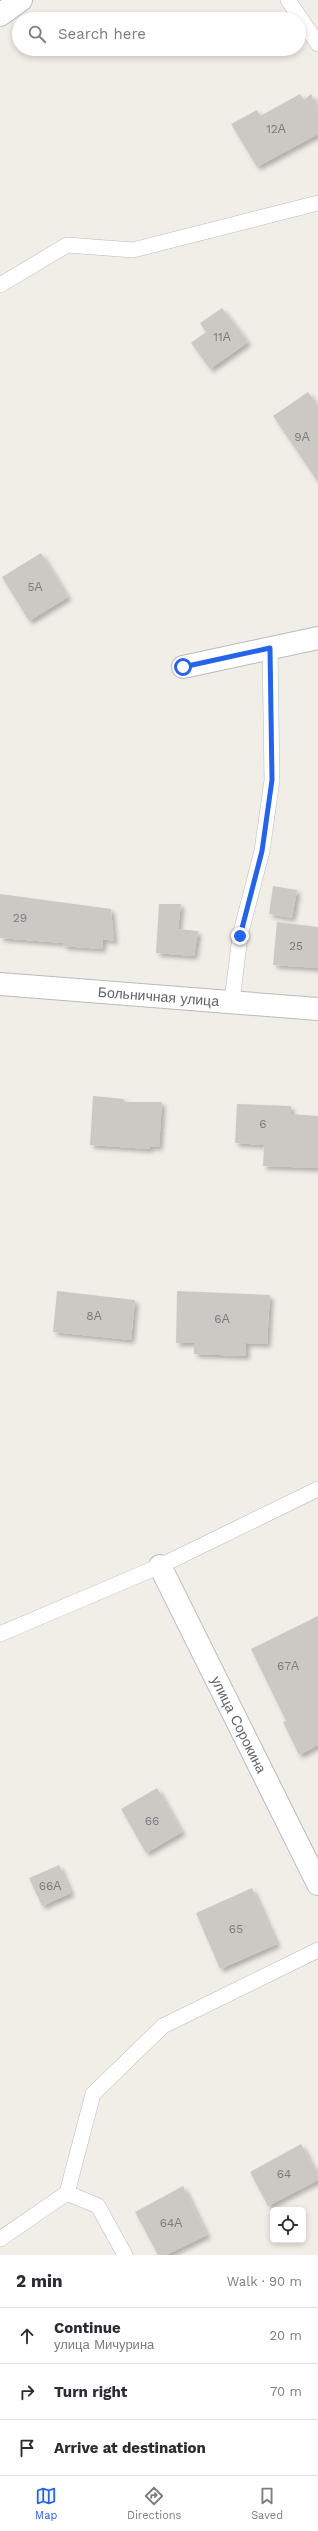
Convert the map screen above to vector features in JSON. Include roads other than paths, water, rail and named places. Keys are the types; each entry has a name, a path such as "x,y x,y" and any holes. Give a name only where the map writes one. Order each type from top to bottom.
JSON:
{"street":[{"path":"0,15 21,0"},
{"path":"183,667 318,638"},
{"name":"Больничная улица","path":"0,984 232,1000 318,1009"},
{"name":"улица Сорокина","path":"160,1566 318,1884"}],"lane":[{"path":"288,0 296,12"},
{"path":"306,26 318,44"},
{"path":"0,284 67,245 132,250 318,203"},
{"path":"232,1000 240,936 262,851 272,780 270,648"},
{"path":"0,1634 160,1566 318,1489"},
{"path":"0,2239 67,2192 93,2094 163,2026 318,1950"},
{"path":"67,2192 98,2206 125,2255"}]}
